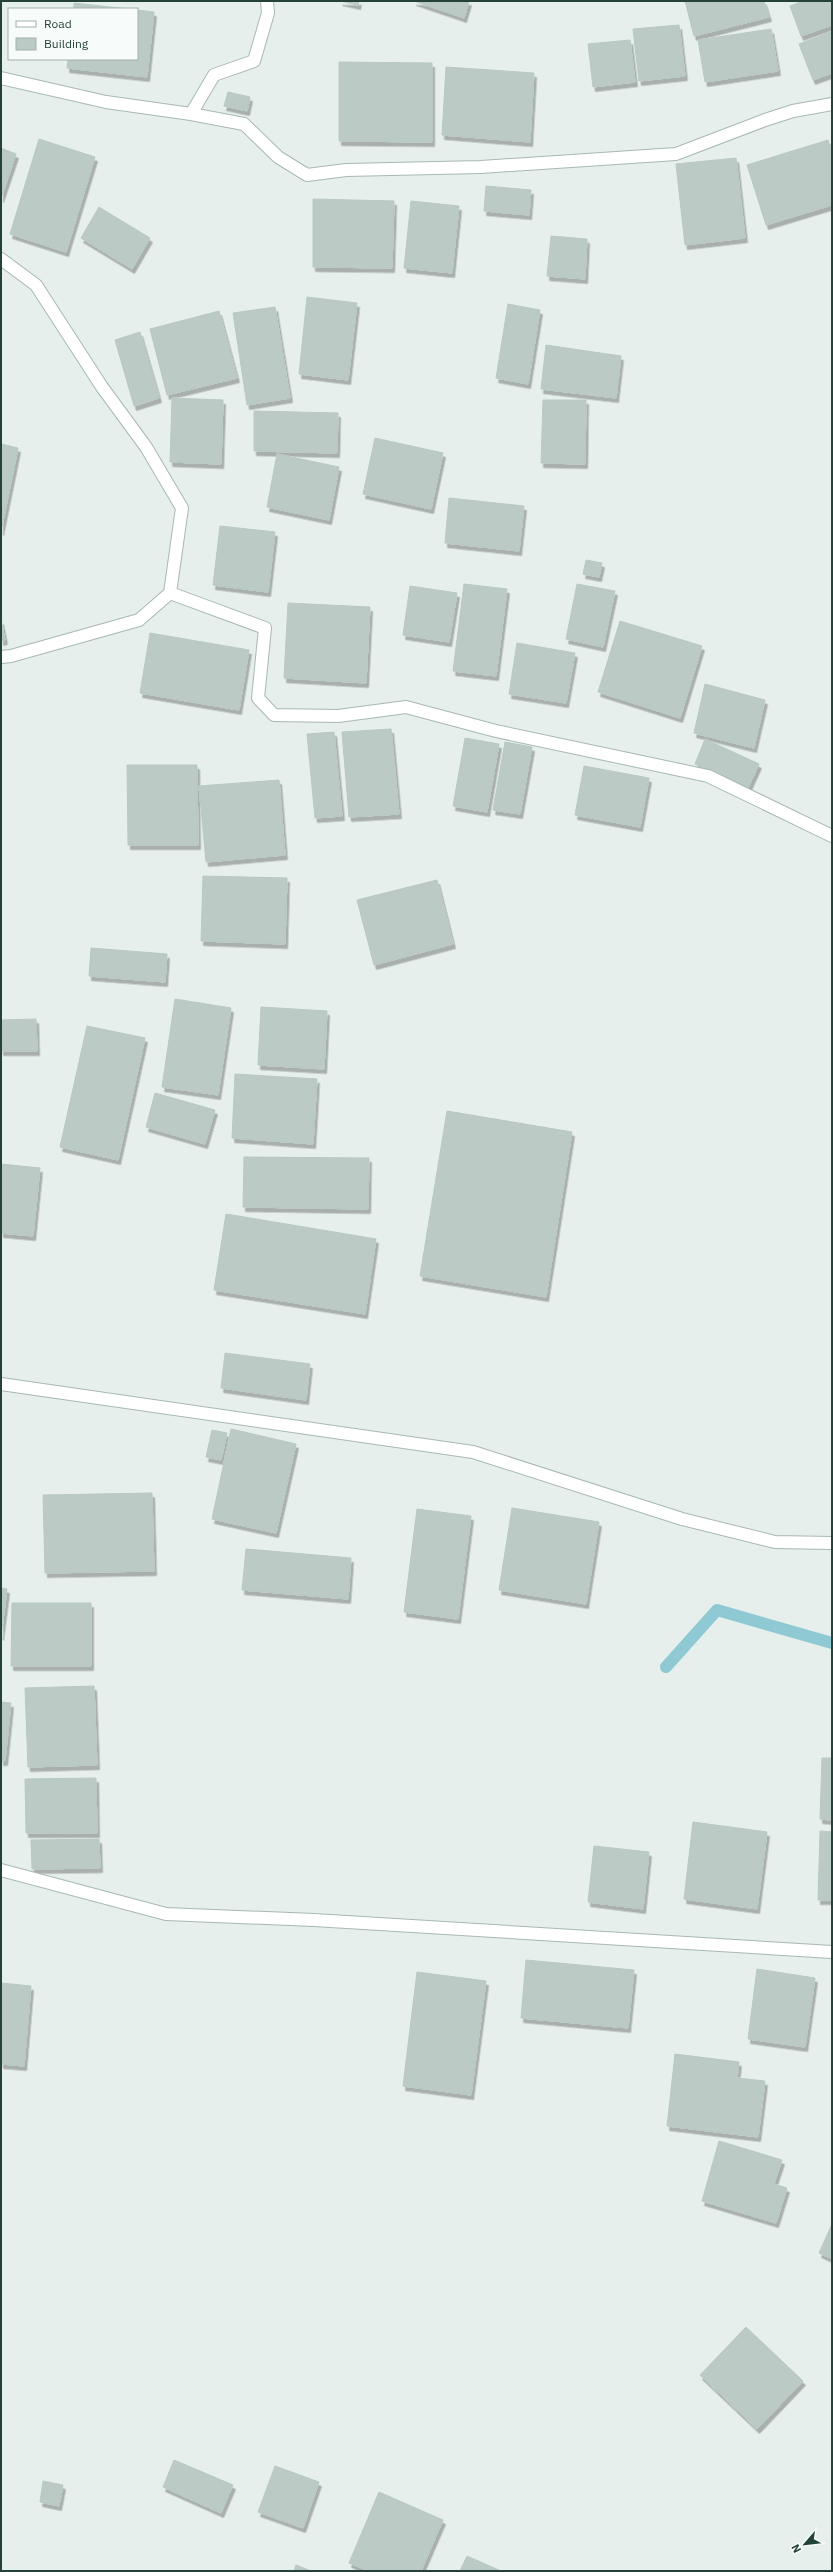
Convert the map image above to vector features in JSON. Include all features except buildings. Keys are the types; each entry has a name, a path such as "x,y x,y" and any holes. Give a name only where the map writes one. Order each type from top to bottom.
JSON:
{"street":[{"path":"192,114 214,75 254,61 268,13 267,1"},
{"path":"1,78 106,102 192,114 244,124 278,157 306,175 346,170 482,167 676,154 793,111 832,104"},
{"path":"1,259 36,285 102,387 146,448 182,508 170,593 139,620 11,656 1,657"},
{"path":"170,593 265,628 258,698 274,715 338,716 406,707 496,731 708,776 832,836"},
{"path":"1,1384 474,1452 682,1519 775,1542 832,1543"},
{"path":"1,1870 166,1914 314,1920 832,1952"}],"waterway":[{"path":"666,1667 717,1610 832,1643"}]}
